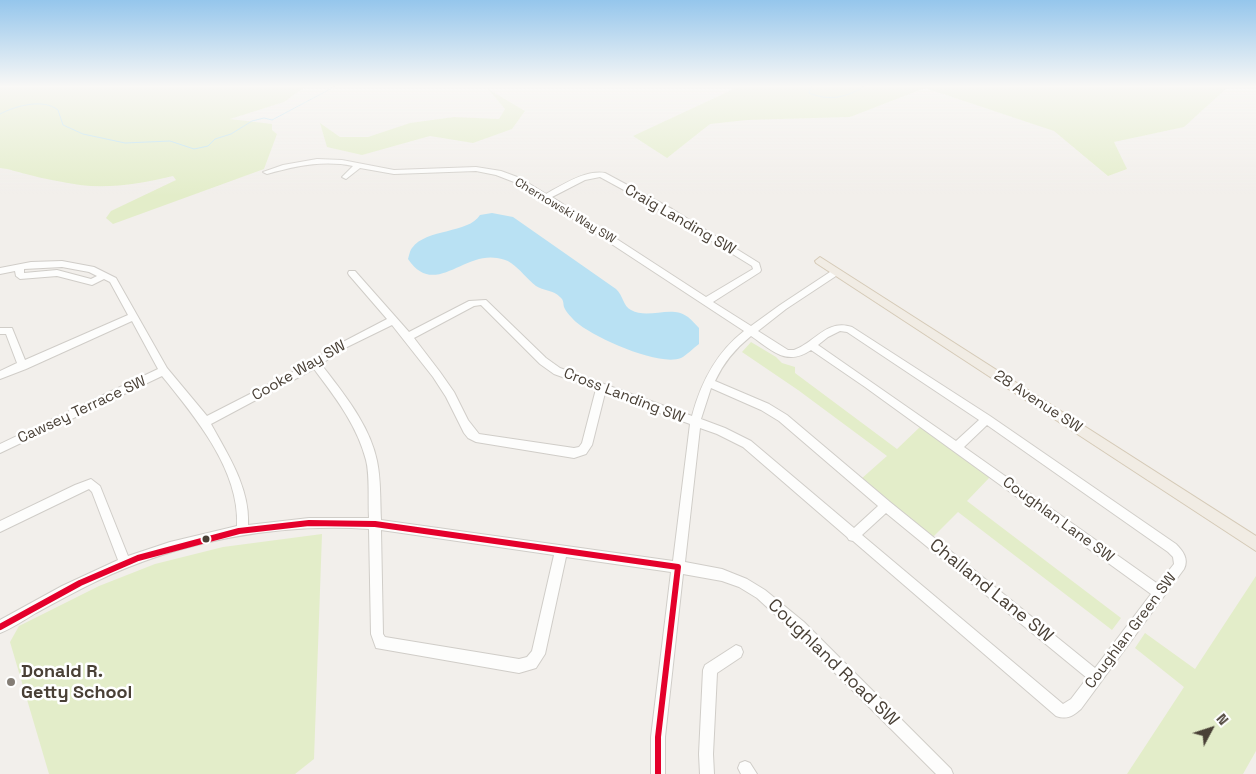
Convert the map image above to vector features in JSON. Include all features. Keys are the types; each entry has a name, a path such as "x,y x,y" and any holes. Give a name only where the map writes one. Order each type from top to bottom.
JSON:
{"main road":[{"name":"28 Avenue SW","path":"820,262 1256,544"}],"street":[{"path":"267,172 283,167 318,161 342,162 357,166"},
{"name":"Chernowski Way SW","path":"357,166 394,172 453,170 460,175 470,169 498,173 517,180 751,330"},
{"path":"346,177 357,166"},
{"name":"Craig Landing SW","path":"546,197 589,176 602,175 669,211 756,265 757,270 707,301"},
{"path":"0,271 19,267 62,264 91,268 113,280 164,371 205,422 234,478 242,506 242,532"},
{"path":"19,267 20,276 57,273 92,282 104,276"},
{"path":"658,774 658,737 695,422 699,405 708,382 726,353 751,330 836,272"},
{"path":"352,273 408,337 447,390 468,432 480,440 574,453 582,451 586,445 601,388"},
{"name":"Cross Landing SW","path":"408,337 472,303 482,302 549,366 568,376 695,422"},
{"path":"0,375 133,317"},
{"name":"Cooke Way SW","path":"205,422 393,320"},
{"name":"Coughlan Green SW","path":"695,422 728,434 753,449 853,536 1062,711 1068,711 1076,704 1180,566 1179,555 1172,548 986,419 849,329 844,327 835,328 797,354 786,354 751,330"},
{"path":"0,331 9,330 23,366"},
{"name":"Coughlan Lane SW","path":"811,345 1160,593"},
{"path":"315,364 350,410 368,448 373,474 377,634 381,643 519,666 531,663 538,654 561,550"},
{"name":"Cawsey Terrace SW","path":"0,449 164,371"},
{"name":"Challand Lane SW","path":"708,382 749,399 783,418 886,506 1096,677"},
{"path":"957,447 986,419"},
{"path":"0,527 79,488 91,484 96,489 125,563"},
{"path":"853,536 886,506"},
{"name":"Coughland Road SW","path":"0,627 81,582 125,563 178,545 284,524 321,522 375,524 678,567 722,576 743,584 761,594 799,627 946,774"},
{"path":"707,774 706,754 710,670 736,652"}],"green space":[{"path":"0,123 265,123 272,124 272,130 277,134 264,169 113,224 106,218 111,211 176,180 173,176 127,185 92,186 53,180 0,168"},
{"path":"320,123 340,137 368,137 410,123 516,123 512,129 473,143 430,136 362,155 327,147"},
{"path":"661,123 718,123 710,124 667,158 633,136"},
{"path":"1030,123 1188,123 1184,127 1114,142 1127,169 1108,176 1054,131"},
{"path":"751,342 776,357 782,363 795,367 795,373 897,449 921,426 990,477 967,501 1121,618 1112,630 958,512 933,537 861,479 887,456 798,390 742,352"},
{"path":"322,534 314,759 295,774 49,774 10,642 19,626 99,586 155,564 223,547"},
{"path":"1256,576 1256,751 1243,774 1127,774 1184,687 1135,648 1145,633 1195,669"}],"water":[{"path":"492,213 513,217 616,289 626,306 631,310 638,313 674,312 688,317 699,328 699,344 681,358 671,360 643,355 584,328 566,311 562,299 558,295 536,286 509,262 497,258 484,258 439,274 428,274 418,270 408,259 411,249 427,237 457,229 474,221 480,215"}],"waterway":[{"path":"62,123 83,134 125,143 170,141 194,149 208,146 215,139 231,134 249,123"}],"transit line":[{"path":"0,627 80,583 138,558 239,531 309,523 375,524 678,567 658,737 658,774"}],"place":[{"name":"Donald R. Getty School","path":"11,682"}]}
